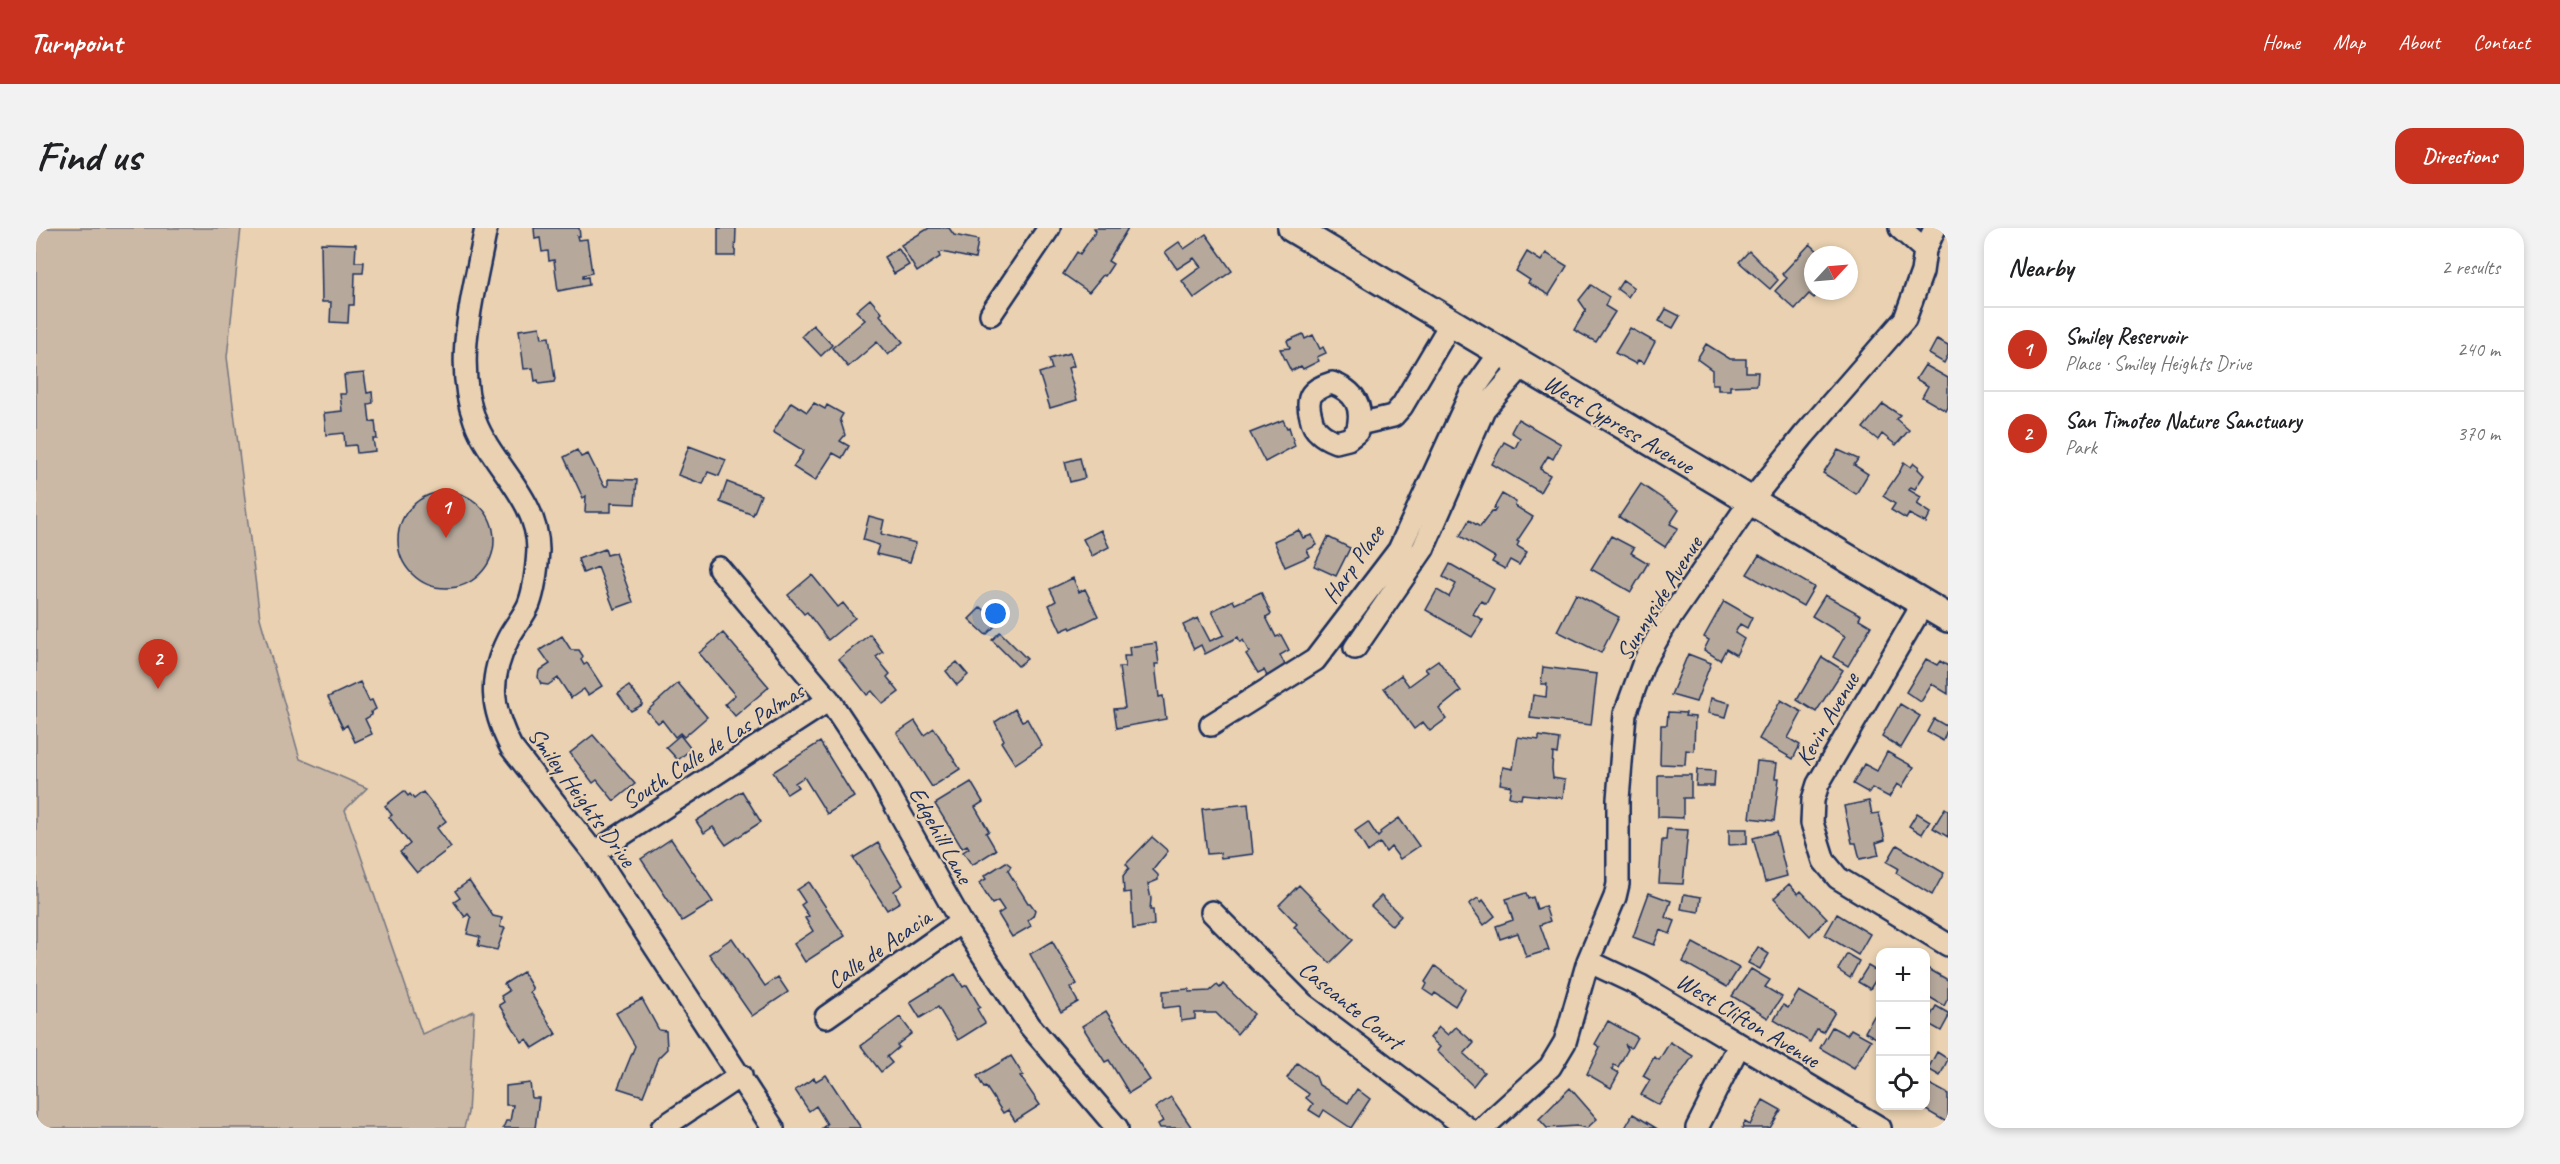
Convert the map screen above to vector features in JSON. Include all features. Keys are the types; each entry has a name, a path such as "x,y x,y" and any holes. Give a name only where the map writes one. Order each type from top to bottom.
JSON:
{"main road":[{"name":"West Cypress Avenue","path":"1292,228 1948,618"}],"street":[{"name":"Smiley Heights Drive","path":"486,228 470,309 466,387 475,420 484,441 517,489 529,511 537,535 538,551 535,581 528,605 508,638 497,663 493,687 500,727 511,747 594,853 774,1128"},
{"path":"992,314 1049,228"},
{"path":"1900,228 1925,250"},
{"name":"Sunnyside Avenue","path":"1483,1128 1550,1067 1565,1042 1588,962 1615,897 1618,884 1618,799 1628,705 1644,662 1664,627 1750,502 1804,435 1905,319 1922,272 1925,250 1935,228"},
{"path":"1359,424 1393,416 1402,406 1451,323"},
{"name":"Harp Place","path":"1355,648 1423,549 1484,409 1511,359"},
{"name":"Harp Place","path":"1211,725 1315,660 1399,550 1470,395 1511,359"},
{"name":"Edgehill Lane","path":"719,568 829,700 874,769 961,922 1030,1026 1117,1128"},
{"name":"Kevin Avenue","path":"1923,604 1818,784 1813,800 1812,823 1824,861 1838,878 1946,940"},
{"name":"South Calle de Las Palmas","path":"594,853 829,700"},
{"name":"Cascante Court","path":"1212,912 1303,1004 1467,1128"},
{"name":"Calle de Acacia","path":"826,1017 961,922"},
{"name":"West Clifton Avenue","path":"1588,962 1641,986 1880,1128"},
{"path":"1696,1128 1739,1045"},
{"path":"662,1128 741,1075"}],"shaded area":[{"path":"36,228 241,228 227,357 260,618 300,759 367,788 345,810 422,1034 474,1011 468,1113 464,1128 36,1128"}],"building":[{"path":"534,228 579,228 578,240 587,239 592,273 583,275 583,278 588,277 589,285 558,291 554,260 549,261 548,251 542,252 540,238 535,239"},
{"path":"718,228 736,228 735,256 718,256"},
{"path":"929,228 949,228 954,235 978,240 975,259 942,252 939,254 940,257 917,272 901,245"},
{"path":"1094,228 1128,228 1108,261 1113,264 1089,292 1063,274 1077,252 1080,254 1096,231"},
{"path":"1206,234 1232,271 1194,298 1182,281 1201,267 1194,258 1177,269 1165,252 1179,242 1184,249"},
{"path":"321,243 356,244 355,262 364,262 363,273 355,273 354,305 349,305 348,323 330,322 331,302 322,302"},
{"path":"898,248 909,265 894,274 884,257"},
{"path":"1804,250 1804,299 1795,309 1775,291 1787,278 1782,274"},
{"path":"1749,251 1778,280 1770,289 1739,262"},
{"path":"1527,252 1541,261 1546,253 1567,266 1549,295 1528,283 1530,280 1516,271"},
{"path":"1623,280 1634,288 1628,297 1617,289"},
{"path":"1591,285 1609,297 1605,306 1615,312 1596,342 1574,330 1586,310 1579,300"},
{"path":"870,299 882,313 880,315 903,342 888,355 877,342 848,367 832,348 865,320 856,311"},
{"path":"1666,309 1680,316 1673,328 1659,321"},
{"path":"813,325 832,345 821,356 802,336"},
{"path":"540,327 542,338 549,337 555,379 554,382 539,384 538,380 535,381 533,368 524,369 519,330"},
{"path":"1630,328 1655,342 1644,363 1638,360 1636,364 1615,353"},
{"path":"1303,334 1305,339 1313,335 1320,349 1323,347 1326,353 1317,357 1319,361 1303,369 1301,366 1291,371 1280,349 1290,348 1287,341"},
{"path":"1937,339 1948,345 1948,355 1944,363 1929,354"},
{"path":"1706,344 1730,359 1746,359 1746,372 1758,372 1757,385 1730,386 1730,390 1718,390 1718,384 1712,384 1712,370 1697,359"},
{"path":"1070,353 1074,366 1068,368 1077,400 1050,408 1039,373 1052,369 1049,359"},
{"path":"1925,365 1948,378 1946,411 1922,397 1928,386 1916,379"},
{"path":"364,373 367,393 372,392 373,403 368,404 370,422 375,421 377,439 373,439 375,451 357,453 356,445 345,446 344,433 326,435 324,413 342,411 340,394 346,394 344,375"},
{"path":"791,402 807,412 814,403 825,409 827,405 843,414 840,419 845,435 840,441 849,446 842,458 833,453 815,481 793,467 804,451 773,432"},
{"path":"1883,404 1900,415 1896,419 1909,430 1896,445 1882,434 1878,440 1863,428"},
{"path":"1518,419 1561,444 1553,459 1548,456 1540,469 1550,475 1540,492 1492,464 1504,442 1515,448 1520,438 1511,432"},
{"path":"1283,420 1287,428 1289,427 1295,446 1265,462 1250,433"},
{"path":"689,446 726,460 719,476 708,472 703,484 678,475"},
{"path":"577,450 581,457 588,454 604,486 608,486 608,479 637,480 635,504 611,503 611,512 585,512 586,496 583,498 564,457"},
{"path":"1838,450 1858,459 1854,465 1868,474 1856,494 1823,473"},
{"path":"1080,458 1085,478 1070,482 1065,462"},
{"path":"1904,462 1911,467 1914,463 1924,475 1915,489 1911,487 1909,490 1921,497 1917,504 1931,513 1926,523 1909,514 1906,519 1891,510 1895,504 1883,496"},
{"path":"727,482 761,495 753,515 720,502"},
{"path":"1641,484 1679,510 1670,524 1678,528 1665,547 1619,517"},
{"path":"446,492 464,496 480,506 490,522 494,540 490,558 480,574 464,584 446,588 428,584 412,574 402,558 398,540 402,522 412,506 428,496"},
{"path":"1502,494 1516,502 1515,506 1533,517 1517,541 1519,542 1517,546 1527,552 1519,565 1510,560 1505,569 1492,562 1495,557 1460,536 1469,520 1480,527 1496,509 1494,508"},
{"path":"869,516 884,520 881,534 916,543 910,562 876,554 879,545 863,540"},
{"path":"1101,530 1109,547 1092,556 1083,539"},
{"path":"1299,530 1303,538 1312,535 1317,545 1307,550 1310,556 1285,567 1274,541"},
{"path":"1611,536 1634,548 1631,553 1648,563 1631,592 1591,569"},
{"path":"1328,537 1350,548 1336,576 1314,566"},
{"path":"605,549 607,555 615,553 633,602 614,609 598,567 583,573 578,559"},
{"path":"1759,555 1814,587 1803,606 1747,574"},
{"path":"1450,564 1494,589 1486,604 1481,601 1473,614 1483,620 1472,637 1426,610 1437,590 1449,597 1456,584 1443,577"},
{"path":"812,575 838,607 843,603 855,618 828,640 807,612 804,614 788,595"},
{"path":"1073,578 1079,592 1085,589 1098,616 1071,629 1070,627 1061,631 1049,605 1056,601 1050,589"},
{"path":"1261,592 1271,614 1266,617 1276,637 1281,635 1289,650 1280,655 1286,667 1267,676 1264,670 1258,673 1246,654 1249,652 1243,640 1240,642 1238,637 1205,654 1201,645 1194,649 1183,625 1198,618 1210,641 1224,635 1212,611 1233,600 1235,604"},
{"path":"1576,594 1619,617 1601,653 1557,631"},
{"path":"1825,595 1861,615 1859,619 1871,626 1848,666 1833,657 1845,636 1812,616"},
{"path":"1724,601 1752,617 1747,628 1740,624 1735,633 1744,639 1736,655 1726,649 1720,660 1704,650 1709,640 1704,637"},
{"path":"981,607 998,623 986,635 969,619"},
{"path":"1000,632 1027,659 1018,666 992,640"},
{"path":"723,633 769,687 735,716 725,704 735,695 699,653"},
{"path":"870,634 883,652 876,657 890,674 887,677 899,692 883,704 872,691 867,695 839,659"},
{"path":"562,636 571,650 579,650 583,656 581,660 584,665 587,663 602,686 588,695 584,689 571,698 558,678 548,685 541,684 538,677 539,671 550,664 540,650"},
{"path":"1156,643 1159,664 1155,664 1159,697 1163,696 1166,719 1117,728 1114,709 1125,708 1119,667 1125,667 1124,656 1130,656 1129,647"},
{"path":"1688,654 1711,663 1696,702 1671,695"},
{"path":"1822,657 1843,670 1816,712 1797,700"},
{"path":"1926,659 1937,665 1940,661 1948,666 1948,694 1932,684 1921,702 1906,692"},
{"path":"1438,660 1461,691 1439,709 1446,719 1430,731 1423,722 1414,729 1384,688 1401,675 1409,686 1428,672 1425,669"},
{"path":"957,662 968,675 957,685 946,671"},
{"path":"1543,667 1597,674 1591,725 1530,718 1533,695 1546,697 1547,684 1541,684"},
{"path":"360,682 369,701 372,700 376,709 365,719 372,734 355,742 347,725 343,728 328,697"},
{"path":"678,683 707,717 684,737 680,733 675,737 662,720 658,723 647,711"},
{"path":"629,686 642,702 642,705 631,711 618,694"},
{"path":"1711,698 1730,703 1726,717 1708,713"},
{"path":"1781,700 1802,712 1788,738 1800,745 1793,759 1759,739"},
{"path":"1900,704 1920,716 1901,748 1882,736"},
{"path":"1015,709 1022,721 1027,719 1042,746 1015,764 1001,742 1004,740 995,722"},
{"path":"1668,712 1686,713 1685,716 1695,717 1694,751 1686,750 1685,765 1660,764 1661,725 1667,725"},
{"path":"1934,719 1948,727 1943,741 1927,732"},
{"path":"915,721 924,735 934,728 960,769 932,787 897,733"},
{"path":"593,735 635,784 614,801 597,780 593,783 570,753"},
{"path":"680,735 691,749 678,760 666,747"},
{"path":"1539,736 1559,739 1557,754 1553,753 1552,769 1553,778 1565,780 1563,798 1522,794 1521,799 1509,797 1511,786 1500,784 1503,767 1513,769 1518,737 1539,740"},
{"path":"820,742 854,797 827,814 804,777 795,783 798,787 787,794 773,772"},
{"path":"1887,752 1914,767 1902,787 1897,784 1889,797 1872,788 1869,793 1853,784 1864,764 1877,771"},
{"path":"1757,761 1777,763 1775,778 1779,778 1774,821 1750,818"},
{"path":"1697,770 1715,771 1714,786 1696,786"},
{"path":"1658,775 1691,775 1691,798 1683,798 1683,818 1658,817"},
{"path":"971,782 983,802 975,807 989,831 986,833 996,850 972,865 963,852 969,848 967,845 962,848 935,804"},
{"path":"404,791 414,799 423,792 446,821 437,828 451,847 417,873 400,852 410,844 389,817 392,815 385,806"},
{"path":"742,791 761,822 726,845 713,827 704,833 696,821"},
{"path":"1869,801 1872,814 1879,813 1885,840 1876,843 1879,855 1860,859 1856,843 1852,843 1844,806"},
{"path":"1248,804 1253,854 1221,858 1220,853 1207,854 1202,809"},
{"path":"1945,808 1948,810 1948,837 1933,828"},
{"path":"1917,813 1930,821 1922,834 1909,826"},
{"path":"1399,818 1419,846 1400,859 1391,847 1386,852 1380,843 1368,852 1355,831 1368,822 1378,837 1380,832"},
{"path":"1667,829 1688,830 1683,884 1659,883 1662,840 1666,840"},
{"path":"1729,829 1747,829 1747,844 1729,845"},
{"path":"1776,832 1787,876 1765,882 1753,838"},
{"path":"1152,837 1168,851 1153,870 1158,875 1158,880 1148,884 1154,925 1133,929 1131,892 1124,893 1123,876 1129,868 1126,864"},
{"path":"671,839 713,902 682,921 641,859"},
{"path":"878,843 903,885 894,891 900,902 887,910 853,858"},
{"path":"1897,845 1944,873 1932,895 1896,873 1898,868 1887,862"},
{"path":"1006,862 1011,866 1008,871 1035,910 1033,916 1028,920 1031,926 1012,937 998,914 1004,910 998,901 992,904 979,883 986,879 984,876"},
{"path":"469,881 493,916 502,918 500,927 505,928 497,950 478,946 480,937 467,934 471,918 468,914 465,917 454,902 460,898 455,891"},
{"path":"809,882 845,936 805,962 794,944 813,931 805,918 809,916 801,905 805,902 797,890"},
{"path":"1789,884 1798,894 1801,891 1827,918 1810,936 1774,898"},
{"path":"1299,885 1353,940 1330,963 1294,927 1297,924 1279,905"},
{"path":"1526,893 1528,899 1533,897 1537,909 1545,906 1550,921 1540,925 1549,950 1526,957 1518,933 1500,939 1496,926 1513,920 1506,899"},
{"path":"1649,893 1671,901 1665,917 1675,921 1670,934 1660,930 1654,945 1633,937"},
{"path":"1684,894 1701,897 1699,912 1681,909"},
{"path":"1381,896 1401,916 1392,926 1371,906"},
{"path":"1478,898 1481,902 1483,900 1495,916 1484,925 1469,904"},
{"path":"1837,914 1870,934 1858,955 1825,935"},
{"path":"732,938 765,986 778,977 788,992 752,1016 709,954"},
{"path":"1052,941 1077,984 1070,988 1078,1002 1061,1012 1030,954"},
{"path":"1693,943 1739,968 1727,987 1683,962"},
{"path":"1758,947 1769,954 1760,969 1748,963"},
{"path":"1847,954 1859,961 1850,978 1838,970"},
{"path":"1435,966 1465,989 1455,1006 1435,993 1433,996 1424,990 1427,984 1425,982"},
{"path":"1868,966 1876,971 1876,979 1870,989 1858,982"},
{"path":"1751,969 1770,980 1765,987 1782,997 1768,1018 1732,996"},
{"path":"1930,970 1948,980 1948,998 1944,1006 1930,997"},
{"path":"523,972 533,989 530,992 556,1034 533,1048 527,1039 522,1042 499,1005 504,1002 501,996 509,991 504,984"},
{"path":"955,974 963,987 967,985 980,1007 977,1009 985,1023 958,1040 938,1007 920,1018 910,1002"},
{"path":"1223,984 1254,1014 1237,1034 1216,1013 1195,1013 1195,1019 1181,1021 1180,1006 1163,1008 1163,991 1189,989 1189,992 1210,991 1217,985 1220,988"},
{"path":"1799,991 1835,1012 1823,1032 1817,1029 1810,1042 1774,1020 1783,1005 1788,1008"},
{"path":"642,999 659,1030 666,1031 667,1049 658,1058 643,1096 618,1088 635,1046 616,1013"},
{"path":"1936,1006 1948,1013 1948,1018 1941,1031 1930,1025 1930,1017"},
{"path":"1106,1011 1150,1080 1129,1093 1109,1060 1105,1062 1082,1026"},
{"path":"1874,1016 1876,1017 1876,1038 1865,1032"},
{"path":"900,1017 912,1033 887,1057 892,1063 881,1072 861,1046"},
{"path":"1608,1021 1637,1037 1631,1048 1625,1044 1628,1049 1618,1067 1614,1065 1612,1069 1619,1073 1611,1088 1587,1074 1600,1047 1595,1044"},
{"path":"1439,1027 1448,1035 1456,1027 1474,1043 1464,1054 1484,1072 1473,1086 1437,1051 1440,1047 1430,1038"},
{"path":"1832,1027 1847,1035 1851,1029 1871,1040 1854,1068 1820,1048"},
{"path":"1670,1042 1693,1056 1659,1105 1641,1095 1650,1080 1643,1076 1654,1057 1659,1060"},
{"path":"1937,1052 1948,1059 1940,1076 1930,1070"},
{"path":"1011,1056 1023,1075 1020,1076 1040,1105 1015,1121 1008,1110 1003,1113 977,1076"},
{"path":"1297,1063 1316,1077 1319,1085 1348,1103 1357,1089 1370,1099 1351,1128 1324,1110 1320,1117 1309,1110 1313,1104 1306,1098 1309,1094 1287,1078"},
{"path":"826,1075 861,1128 822,1128 827,1124 816,1106 809,1111 795,1090 814,1078 816,1081"},
{"path":"530,1083 532,1098 539,1098 535,1128 503,1128 506,1121 510,1121 513,1105 506,1105 506,1086"},
{"path":"1930,1084 1948,1094 1948,1123 1926,1110 1930,1110"},
{"path":"1570,1088 1597,1119 1587,1128 1577,1126 1547,1128 1539,1119"},
{"path":"1171,1097 1192,1128 1160,1128 1158,1124 1163,1121 1155,1108"},
{"path":"1763,1100 1781,1110 1770,1128 1742,1128 1745,1122 1750,1125"},
{"path":"1633,1114 1656,1128 1625,1128"}],"place":[{"name":"Smiley Reservoir","path":"446,538"},
{"name":"San Timoteo Nature Sanctuary","path":"158,689"}]}
